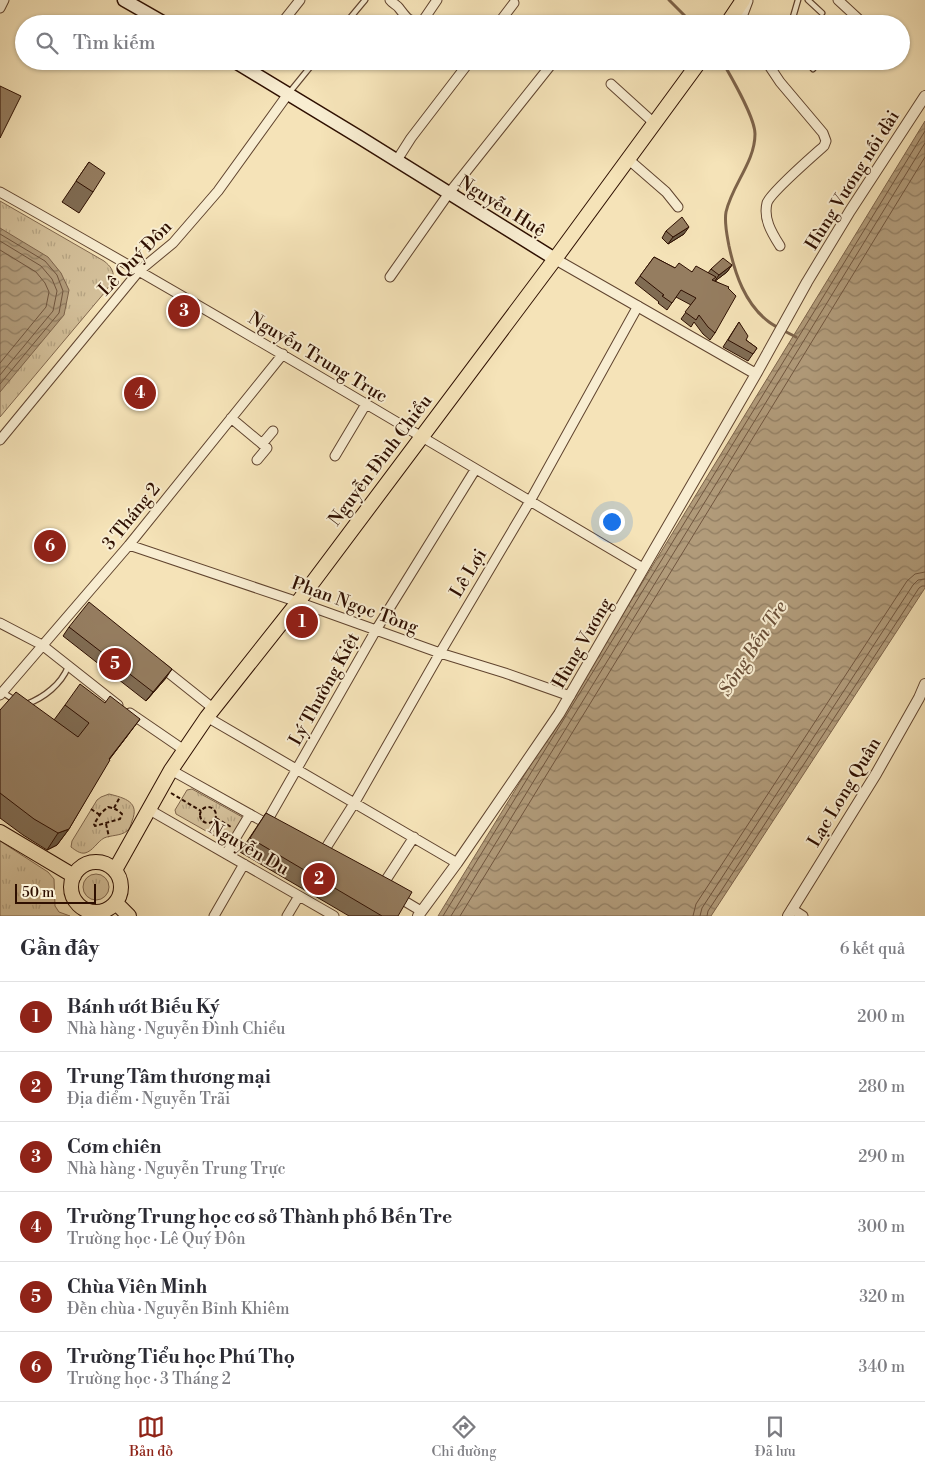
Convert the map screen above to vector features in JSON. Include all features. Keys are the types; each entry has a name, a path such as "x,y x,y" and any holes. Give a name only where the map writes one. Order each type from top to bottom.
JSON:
{"main road":[{"path":"738,15 744,0"},
{"path":"131,2 152,15"},
{"name":"Nguyễn Huệ","path":"255,70 288,94 555,259"},
{"name":"Nguyễn Đình Chiểu","path":"115,870 171,770 210,713 298,602 555,259 693,70"},
{"path":"0,832 74,876"},
{"path":"93,862 108,865 115,870 121,882 121,890 116,903 111,908 101,914 90,912 77,904 71,891 71,883 79,869 93,862"},
{"path":"116,903 129,916"}],"street":[{"path":"0,8 4,0"},
{"path":"288,15 300,0"},
{"path":"390,0 403,15"},
{"path":"427,15 438,0"},
{"path":"838,0 854,15"},
{"path":"505,15 514,4"},
{"path":"396,160 463,70"},
{"path":"390,277 449,193 547,70"},
{"path":"772,70 822,133 826,141 824,146 776,190 767,202 767,219 772,233 780,246"},
{"path":"610,84 654,124"},
{"name":"Lê Quý Đôn","path":"0,440 140,271 173,243 218,191 288,94"},
{"name":"Hùng Vương nối dài","path":"760,364 850,211 925,96"},
{"path":"628,159 666,192 678,208"},
{"name":"Nguyễn Trung Trực","path":"0,192 283,354 475,470 643,568"},
{"name":"Nguyễn Huệ","path":"555,259 756,374"},
{"name":"Lê Lợi","path":"322,854 355,802 530,501 638,306"},
{"name":"3 Tháng 2","path":"1,694 42,645 84,604 129,545 283,354"},
{"name":"Hùng Vương","path":"420,913 457,863 570,696 760,364"},
{"path":"335,456 366,404"},
{"path":"231,418 267,448 257,460"},
{"path":"262,444 273,431"},
{"name":"Lý Thường Kiệt","path":"266,823 376,630 475,470"},
{"name":"Phan Ngọc Tòng","path":"129,545 570,696"},
{"path":"0,623 42,645 120,706 184,750"},
{"path":"154,661 210,713 297,770 457,863"},
{"name":"Lạc Long Quân","path":"790,912 876,774 925,684"},
{"path":"171,770 282,832"},
{"name":"Nguyễn Du","path":"148,809 334,916"},
{"path":"226,854 250,814"},
{"path":"414,837 377,884 420,913"},
{"path":"214,916 244,864"},
{"path":"287,916 299,896"},
{"path":"790,912 803,916"}],"lane":[{"path":"352,15 365,0"},
{"path":"794,15 798,0"},
{"path":"808,0 822,13"},
{"path":"288,94 308,70"},
{"path":"1,694 21,704 28,704 50,691 64,677 68,666"}],"path":[{"path":"161,788 201,810"},
{"path":"114,808 120,797"},
{"path":"108,807 114,808 122,814 122,817 117,821 94,825 100,815 108,807"},
{"path":"201,810 205,807 212,808 216,812 216,818"},
{"path":"91,809 100,815"},
{"path":"201,810 200,816 203,821 211,822 216,818"},
{"path":"216,818 235,830"},
{"path":"106,824 109,837"}],"green space":[{"path":"0,201 104,261 113,272 113,276 105,292 0,417"},
{"path":"192,789 244,818 229,844 176,814 175,810 187,790"},
{"path":"109,794 125,799 132,805 134,815 130,828 122,834 104,838 88,852 78,852 71,847 72,841 97,800"},
{"path":"0,841 48,872 54,879 55,906 59,912 70,916 0,916"},
{"path":"96,874 105,878 109,887 105,896 96,900 87,896 83,887 87,878"}],"water":[{"name":"Sông Bến Tre","path":"925,121 925,588 711,916 438,916"},
{"path":"0,228 48,257 61,273 69,290 64,315 0,392"}],"building":[{"path":"0,86 21,96 0,138"},
{"path":"89,162 105,173 93,192 76,181"},
{"path":"682,217 689,227 673,237 666,231"},
{"path":"654,257 675,268 679,263 692,272 696,266 716,277 712,280 729,287 736,296 715,333 699,315 696,320 685,312 696,298 681,290 672,303 640,276"},
{"path":"723,258 732,265 719,275 711,269"},
{"path":"739,322 748,336 746,340 757,348 753,354 728,340"},
{"path":"89,602 172,669 153,692 69,627"},
{"path":"80,684 105,703 110,696 140,719 109,759 69,829 58,833 34,819 0,793 0,710 16,692 78,737 89,723 65,705"},
{"path":"266,813 412,892 398,916 382,916 250,838"}],"waterway":[{"path":"669,0 684,15"},
{"path":"727,70 747,108 755,134 751,154 726,212 725,220 731,257 742,288 753,306 769,322 796,337"}],"place":[{"name":"Cơm chiên","path":"184,311"},
{"name":"Trường Trung học cơ sở Thành phố Bến Tre","path":"140,393"},
{"name":"Trường Tiểu học Phú Thọ","path":"50,546"},
{"name":"Bánh ướt Biếu Ký","path":"302,622"},
{"name":"Chùa Viên Minh","path":"115,664"},
{"name":"Trung Tâm thương mại","path":"319,879"}]}
